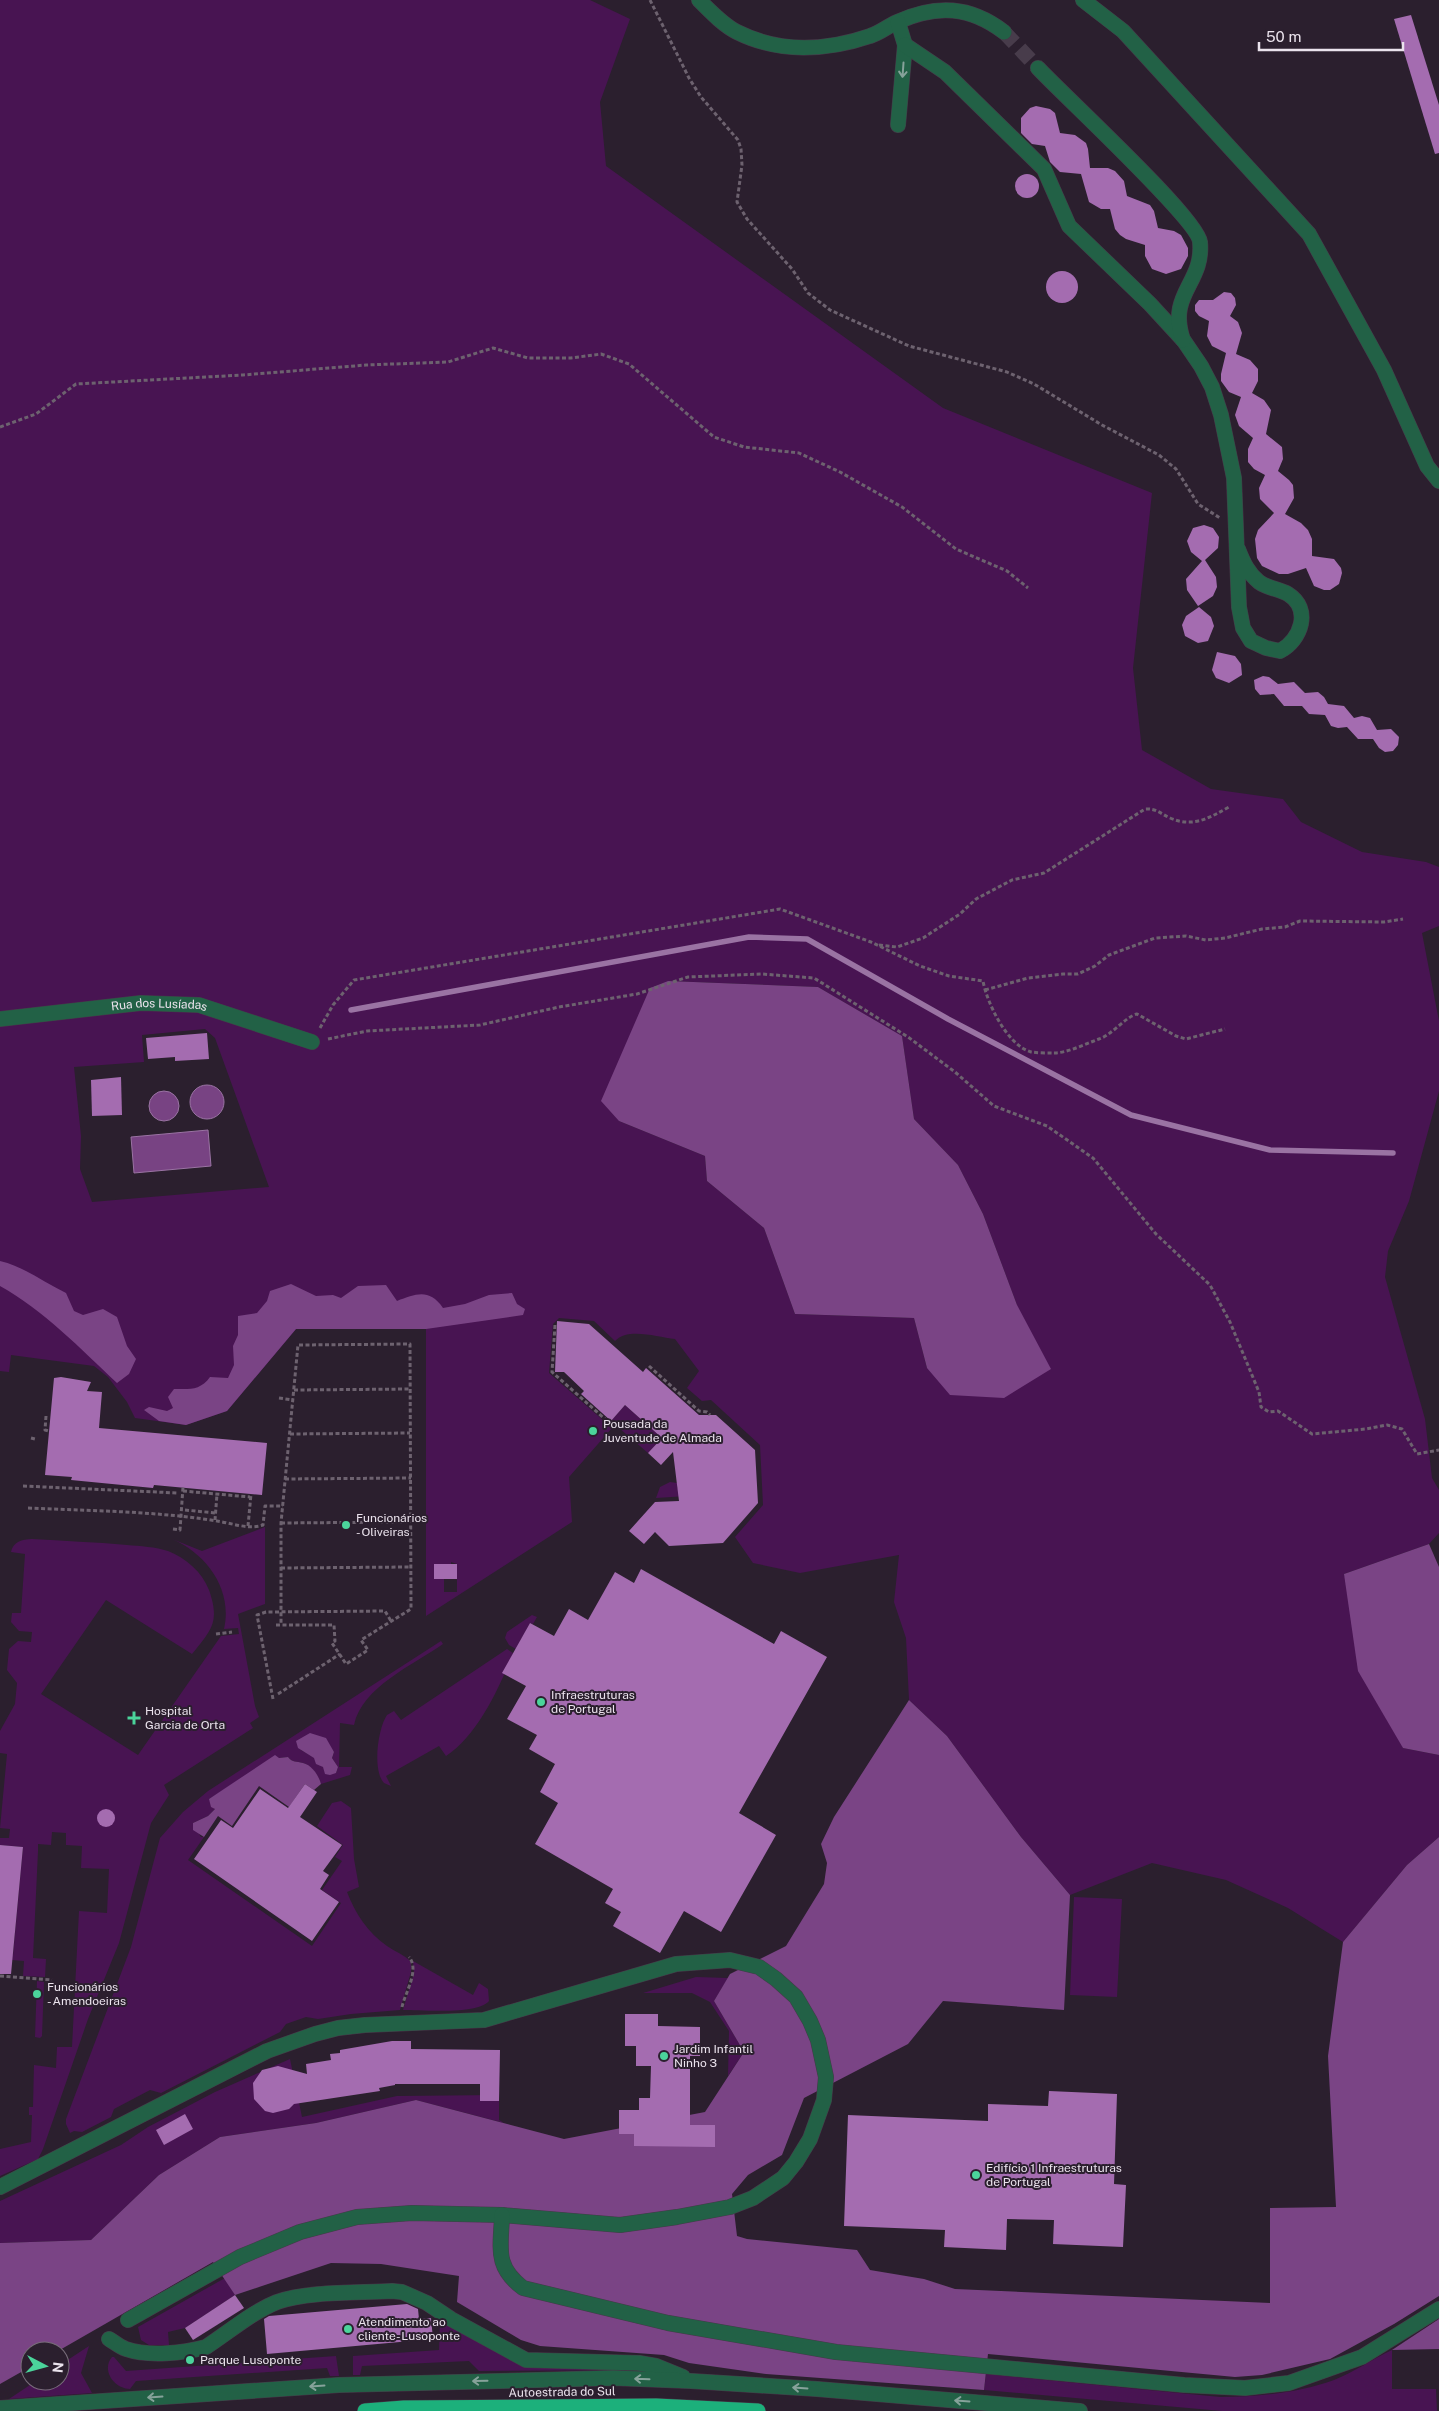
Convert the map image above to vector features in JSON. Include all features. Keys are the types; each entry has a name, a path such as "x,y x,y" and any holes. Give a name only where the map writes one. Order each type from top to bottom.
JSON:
{"highway":[{"name":"Autoestrada do Sul","path":"366,2411 404,2408 656,2406 758,2411"}],"street":[{"path":"699,0 735,31 786,47 816,49 848,43 873,35 898,22 920,14 944,10 966,11 982,17 1004,32"},
{"path":"1083,0 1129,37 1309,234 1384,370 1427,466 1439,481"},
{"path":"898,22 905,45 898,125"},
{"path":"905,45 945,72 1044,168 1069,226 1150,304 1184,341"},
{"path":"1038,68 1137,166 1194,228 1200,241 1196,272 1183,295 1178,310 1178,325 1184,341 1212,387 1221,415 1234,478 1239,607 1243,628 1251,641 1266,648 1280,651 1296,638 1301,628 1301,615 1298,603 1287,594 1260,582 1246,569 1238,549"},
{"name":"Rua dos Lusíadas","path":"0,1019 141,1003 199,1005 312,1042"},
{"path":"0,2187 268,2051 315,2034 364,2025 484,2020 606,1986 634,1975 676,1964 730,1960 758,1967 796,1997 810,2021 818,2040 826,2078 824,2100 810,2139 783,2178 753,2198 730,2206 677,2217 620,2225 502,2215 412,2213 357,2218 300,2232 233,2260 128,2320"},
{"path":"502,2215 502,2261 508,2276 523,2288 668,2323 846,2353 1184,2385 1246,2388 1289,2383 1362,2357 1439,2309"},
{"path":"109,2339 126,2349 142,2352 196,2350 206,2347 266,2307 279,2302 304,2296 392,2291 402,2292 420,2299 451,2319 526,2360 638,2363 656,2366 691,2381"},
{"path":"0,2408 404,2382 614,2378 691,2381 1080,2411"}],"path":[{"path":"650,0 701,98 738,140 742,149 742,165 737,202 747,219 792,269 808,293 830,310 909,346 1007,372 1034,384 1102,425 1159,455 1176,469 1198,504 1212,514 1237,523"},
{"path":"0,427 36,414 76,384 243,375 366,365 448,362 493,348 528,358 571,358 601,354 629,364 714,437 744,447 799,453 840,472 902,507 956,549 1007,571 1028,588"},
{"path":"871,942 897,947 923,938 960,914 976,899 1012,880 1044,873 1145,809 1156,810 1179,821 1194,823 1205,820 1229,808"},
{"path":"312,1042 333,1005 354,980 780,909 871,942 920,966 949,976 983,981 985,990 1002,1027 1009,1036 1030,1052 1055,1053 1081,1046 1099,1039 1125,1023 1132,1015 1137,1014 1176,1036 1186,1039 1225,1029"},
{"path":"985,990 1028,978 1078,974 1095,966 1109,955 1155,938 1186,936 1206,940 1226,938 1262,929 1284,927 1300,922 1384,922 1403,919"},
{"path":"312,1042 367,1031 480,1024 559,1007 637,994 688,977 762,974 814,978 908,1037 955,1072 994,1106 1046,1126 1093,1158 1156,1234 1210,1285 1230,1322 1259,1392 1261,1406 1269,1412 1278,1411 1312,1434 1387,1425 1402,1429 1417,1454 1439,1450"},
{"path":"555,1325 552,1372 615,1428"},
{"path":"276,1625 281,1625 334,1625 334,1641 332,1643 346,1664 368,1650 361,1640 410,1609 410,1344 298,1345 281,1523 281,1625"},
{"path":"649,1366 699,1411 710,1415"},
{"path":"294,1390 410,1389"},
{"path":"279,1398 293,1400"},
{"path":"46,1416 45,1430 49,1431"},
{"path":"290,1434 410,1433"},
{"path":"285,1479 410,1478"},
{"path":"23,1486 178,1493"},
{"path":"173,1529 180,1530 183,1489 217,1494 250,1495 248,1526"},
{"path":"215,1520 217,1494"},
{"path":"28,1508 111,1510 215,1520 256,1528 263,1525 265,1506 283,1506"},
{"path":"185,1510 216,1513"},
{"path":"281,1523 410,1522"},
{"path":"281,1568 410,1566"},
{"path":"273,1699 257,1615 266,1612 385,1611 391,1621"},
{"path":"216,1634 232,1632"},
{"path":"278,1694 340,1654"},
{"path":"402,2013 413,1972 413,1965 409,1958"},
{"path":"0,1976 52,1980"}],"shaded area":[{"path":"0,0 590,0 630,19 600,102 606,166 943,408 1152,493 1133,668 1142,750 1211,789 1283,799 1301,822 1362,852 1426,862 1439,867 1439,926 1422,933 1439,1021 1439,1091 1409,1201 1388,1251 1385,1277 1425,1419 1432,1478 1439,1490 1439,1533 1429,1544 1344,1574 1403,1748 1439,1755 1439,1837 1407,1865 1343,1942 1288,1908 1226,1880 1152,1863 1070,1895 1021,1837 947,1736 909,1700 906,1638 894,1602 899,1555 800,1573 753,1563 735,1537 763,1505 760,1445 711,1400 702,1401 687,1388 699,1371 675,1339 652,1335 627,1334 615,1341 594,1321 559,1318 553,1324 549,1373 612,1428 569,1477 572,1522 426,1616 426,1329 296,1329 227,1411 186,1425 135,1418 127,1402 108,1377 94,1366 11,1355 9,1372 0,1371","holes":["668,981 818,987 902,1036 914,1119 958,1165 983,1214 1017,1305 927,1368 914,1318 795,1314 764,1228 707,1181 705,1156 619,1121 650,988","205,1029 215,1038 269,1187 92,1202 80,1169 81,1136 74,1067 144,1062 142,1035","451,1562 457,1564 457,1592 444,1592 444,1579 434,1579 434,1564 451,1564"]},
{"path":"668,981 818,987 902,1036 914,1119 958,1165 983,1214 1017,1305 1051,1369 1004,1398 950,1395 927,1368 914,1318 795,1314 764,1228 707,1181 705,1156 619,1121 601,1101 650,988"},
{"path":"207,1085 219,1090 224,1102 219,1114 207,1119 195,1114 190,1102 195,1090"},
{"path":"164,1091 175,1095 179,1106 175,1117 164,1121 153,1117 149,1106 153,1095"},
{"path":"208,1130 211,1166 134,1173 131,1137"},
{"path":"0,1261 26,1271 66,1293 74,1311 83,1315 103,1309 117,1317 127,1346 136,1359 129,1374 117,1383 46,1318 16,1295 0,1286"},
{"path":"291,1284 316,1296 333,1295 341,1298 358,1286 386,1285 397,1301 422,1294 433,1297 443,1308 465,1304 489,1295 512,1293 517,1304 525,1309 523,1315 426,1329 296,1329 227,1411 186,1425 159,1421 144,1410 149,1407 167,1411 173,1408 168,1397 174,1389 198,1387 210,1377 228,1378 234,1365 233,1346 238,1335 238,1316 257,1313 267,1301 270,1291"},
{"path":"625,1405 662,1438 648,1453 611,1421"},
{"path":"670,1482 677,1483 677,1488 687,1496 656,1498 660,1487"},
{"path":"265,1527 265,1604 238,1614 255,1706 259,1717 250,1723 253,1728 164,1785 169,1795 151,1823 119,1943 88,2019 43,2149 38,2159 0,2176 0,2149 31,2142 32,2115 29,2115 29,2107 33,2107 34,2065 56,2068 57,2047 72,2047 79,1911 107,1913 109,1869 81,1868 82,1846 66,1845 66,1833 52,1832 51,1845 38,1844 33,1958 46,1959 45,1977 23,1976 24,1961 0,1959 0,1954 13,1955 23,1847 0,1845 0,1838 9,1838 10,1829 0,1828 7,1754 0,1753 0,1731 15,1704 17,1683 7,1670 9,1649 18,1641 31,1642 32,1632 19,1631 11,1622 12,1613 21,1613 25,1554 11,1552 12,1549 18,1542 32,1539 143,1546 175,1554 198,1572 206,1583 212,1601 214,1618 205,1638 192,1654 106,1600 41,1694 138,1755 221,1636 239,1634 238,1628 224,1629 225,1601 221,1587 214,1575 196,1554 172,1539 202,1551"},
{"path":"1429,1544 1439,1567 1439,1755 1403,1748 1358,1671 1344,1574"},
{"path":"532,1615 537,1617 533,1624 530,1623 516,1649 509,1645 505,1638 507,1632"},
{"path":"441,1641 443,1644 390,1678 378,1688 359,1711 354,1725 340,1723 339,1767 352,1767 350,1775 321,1784 314,1771 306,1764 293,1761 288,1757 279,1758 209,1799 215,1809 208,1816 193,1823 201,1837 204,1837 188,1860 312,1946 341,1903 322,1890 342,1861 335,1857 343,1845 317,1826 332,1803 341,1801 351,1808 354,1859 359,1887 347,1892 358,1915 368,1929 380,1941 411,1962 411,1972 400,2010 318,2019 306,2017 286,2024 280,2032 161,2093 150,2090 114,2109 111,2117 82,2132 74,2131 70,2133 66,2119 131,1947 160,1838 183,1812 208,1791","holes":["329,1746 334,1752 332,1758 338,1767 336,1773 323,1767 315,1758 301,1750"]},
{"path":"507,1649 513,1653 501,1681 486,1710 468,1736 446,1756 439,1746 386,1776 391,1786 384,1783 380,1777 377,1759 381,1729 387,1715 394,1711 401,1720"},
{"path":"909,1700 947,1736 1021,1837 1070,1895 1064,2010 943,2001 908,2044 804,2098 782,2155 748,2175 732,2194 737,2236 747,2239 857,2250 870,2270 924,2279 955,2289 1270,2303 1270,2208 1336,2207 1328,2056 1343,1942 1407,1865 1439,1837 1439,2296 1394,2324 1330,2359 1262,2375 1235,2377 988,2354 984,2390 766,2374 689,2363 664,2355 540,2346 521,2340 457,2302 459,2276 381,2264 331,2263 235,2295 213,2262 70,2344 70,2341 20,2341 20,2373 0,2384 0,2243 91,2240 159,2175 220,2137 316,2123 416,2100 564,2139 705,2112 744,2052 714,2001 730,1974 786,1946 824,1884 827,1863 821,1844 834,1817"},
{"path":"310,1733 326,1738 334,1752 332,1758 338,1767 336,1773 325,1774 323,1767 316,1764 314,1758 298,1748 296,1741"},
{"path":"275,1755 279,1758 288,1757 293,1761 309,1766 317,1774 321,1784 314,1790 305,1784 289,1807 259,1786 232,1826 218,1816 204,1837 193,1830 193,1823 208,1816 215,1809 211,1807 209,1799"},
{"path":"1074,1897 1122,1899 1117,1997 1070,1995"},
{"path":"413,1961 473,1995 479,1983 488,1989 489,2001 483,2005 461,2010 403,2010 414,1973"},
{"path":"696,1977 728,1978 714,2001 744,2052 728,2076 729,2031 710,2002 692,1993 643,1993"},
{"path":"37,1981 44,1982 42,2036 40,2038 35,2037"},
{"path":"290,2059 302,2117 397,2096 499,2095 499,2120 504,2123 416,2100 316,2123 220,2137 159,2175 91,2240 0,2243 0,2201 121,2145 148,2127 215,2092"},
{"path":"225,2278 235,2295 185,2328 168,2332 169,2345 149,2345 141,2340 138,2327"},
{"path":"1439,2319 1439,2349 1392,2350"},
{"path":"440,2320 527,2366 640,2370 479,2371 469,2361 362,2366 360,2375 353,2375 353,2356 439,2350"},
{"path":"89,2346 81,2373 92,2393 9,2399 21,2391 70,2391 70,2358"},
{"path":"1392,2350 1392,2389 1436,2389 1437,2411 1222,2411 984,2390 986,2374 1220,2397 1263,2395 1292,2391 1334,2380"},
{"path":"336,2356 339,2376 330,2376 327,2368 136,2381 130,2389 119,2386 114,2382 108,2367 112,2357 126,2371"}],"building":[{"path":"1411,15 1439,105 1439,153 1435,154 1394,19"},
{"path":"1036,106 1050,109 1055,113 1060,133 1075,135 1086,143 1090,168 1108,168 1115,171 1124,181 1127,196 1150,205 1154,211 1158,228 1174,231 1181,235 1188,248 1188,256 1181,269 1166,274 1152,269 1145,256 1145,245 1120,235 1115,229 1110,209 1101,209 1089,202 1081,174 1060,172 1050,162 1045,146 1032,144 1021,133 1021,118 1030,108"},
{"path":"1027,174 1036,177 1039,186 1036,195 1027,198 1018,195 1015,186 1018,177"},
{"path":"1062,271 1068,272 1073,276 1077,281 1077,293 1073,298 1068,302 1062,303 1056,302 1051,298 1047,293 1046,287 1047,281 1051,276 1056,272"},
{"path":"1224,292 1231,293 1235,298 1236,305 1230,316 1238,322 1242,333 1236,354 1250,360 1258,369 1258,381 1252,393 1264,400 1271,410 1266,434 1282,447 1283,459 1278,471 1293,485 1294,498 1285,514 1301,523 1308,530 1312,539 1312,556 1334,559 1341,568 1342,573 1339,584 1330,590 1314,586 1306,568 1288,574 1279,574 1262,566 1257,558 1255,539 1258,530 1274,513 1260,499 1259,488 1265,475 1254,469 1248,462 1248,449 1253,438 1239,426 1235,415 1241,397 1229,392 1221,381 1226,353 1212,346 1207,336 1209,321 1199,316 1195,311 1195,305 1199,300 1213,300"},
{"path":"1204,525 1213,528 1219,537 1218,548 1205,560 1216,577 1217,587 1213,596 1198,606 1187,590 1186,579 1202,561 1191,552 1187,541 1193,528"},
{"path":"1199,607 1211,617 1214,626 1208,641 1198,643 1185,636 1182,625 1186,616"},
{"path":"1217,652 1235,656 1241,664 1242,675 1229,683 1216,678 1212,670"},
{"path":"1263,676 1269,677 1278,684 1294,682 1305,693 1318,692 1328,704 1344,706 1354,718 1362,716 1370,718 1377,730 1391,729 1399,737 1398,745 1393,751 1385,752 1379,748 1373,739 1358,739 1347,727 1338,728 1331,726 1325,715 1309,714 1302,706 1284,706 1274,694 1260,695 1255,689 1254,680"},
{"path":"207,1033 209,1059 175,1061 175,1057 148,1059 146,1038"},
{"path":"121,1077 122,1115 92,1116 91,1080"},
{"path":"557,1321 589,1324 643,1372 646,1368 699,1415 716,1415 755,1450 758,1503 723,1543 669,1546 655,1532 644,1544 629,1531 655,1502 679,1501 673,1452 661,1465 648,1453 662,1438 625,1405 611,1421 581,1394 584,1391 564,1372 555,1372"},
{"path":"61,1377 91,1382 87,1391 102,1392 99,1428 267,1443 262,1495 154,1485 153,1488 71,1480 72,1477 45,1475 54,1378"},
{"path":"434,1564 457,1564 457,1579 434,1579"},
{"path":"641,1569 774,1644 781,1631 827,1657 739,1813 776,1835 721,1932 684,1911 660,1953 613,1926 621,1912 605,1903 613,1889 535,1844 558,1803 540,1792 555,1764 529,1749 537,1735 507,1719 526,1686 502,1673 530,1623 554,1636 569,1609 588,1620 615,1572 634,1583"},
{"path":"305,1784 317,1792 300,1817 342,1845 323,1871 329,1875 320,1889 339,1902 312,1941 194,1859 221,1820 233,1828 260,1789 288,1808"},
{"path":"102,1809 110,1809 115,1814 113,1825 102,1827 97,1822 97,1814"},
{"path":"0,1845 23,1847 11,1974 0,1974"},
{"path":"625,2014 658,2014 658,2026 700,2027 700,2056 690,2056 690,2125 715,2125 715,2147 634,2146 634,2134 619,2134 619,2110 639,2110 639,2098 650,2098 651,2066 636,2066 636,2046 625,2046"},
{"path":"392,2041 411,2041 411,2049 500,2050 499,2101 480,2101 480,2084 395,2084 379,2088 380,2091 294,2104 289,2109 273,2113 265,2111 254,2099 253,2083 262,2070 278,2066 307,2074 306,2064 331,2060 330,2054 340,2053 340,2050"},
{"name":"Edifício 1 Infraestruturas de Portugal","path":"1049,2091 1117,2094 1114,2184 1126,2185 1123,2247 1053,2244 1054,2220 1007,2219 1006,2250 944,2247 945,2230 844,2226 848,2115 988,2121 988,2104 1048,2106"},
{"path":"185,2114 193,2129 164,2145 156,2130"},
{"path":"235,2295 244,2308 193,2340 185,2328"},
{"name":"Atendimento ao cliente- Lusoponte","path":"407,2304 418,2309 419,2319 431,2318 433,2339 267,2354 264,2319 269,2316"}],"waterway":[{"path":"351,1010 749,937 807,939 948,1019 1131,1115 1270,1150 1393,1153"}],"tunnel":[{"path":"1004,32 1038,68"}],"place":[{"name":"Pousada da Juventude de Almada","path":"593,1431"},
{"name":"Funcionários - Oliveiras","path":"346,1525"},
{"name":"Infraestruturas de Portugal","path":"541,1702"},
{"name":"Hospital Garcia de Orta","path":"134,1718"},
{"name":"Funcionários - Amendoeiras","path":"37,1994"},
{"name":"Jardim Infantil Ninho 3","path":"664,2056"},
{"name":"Edifício 1 Infraestruturas de Portugal","path":"976,2175"},
{"name":"Atendimento ao cliente- Lusoponte","path":"348,2329"},
{"name":"Parque Lusoponte","path":"190,2360"}]}
